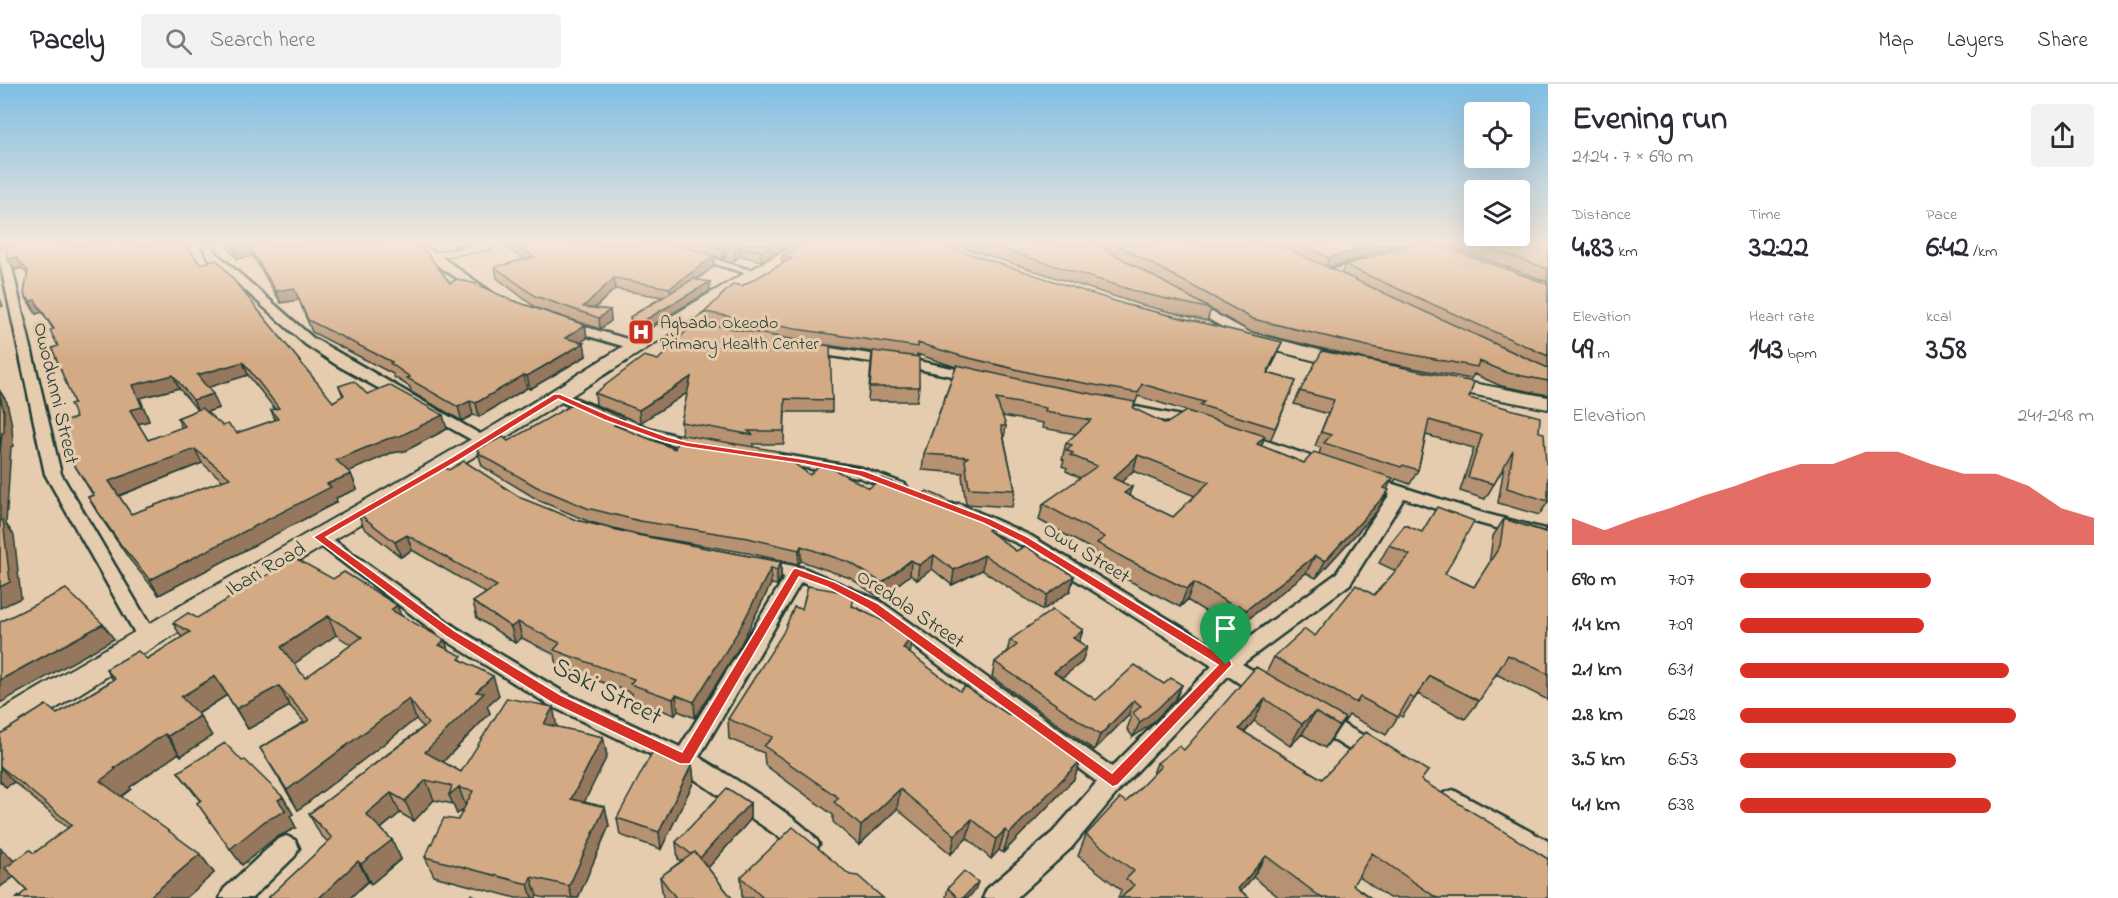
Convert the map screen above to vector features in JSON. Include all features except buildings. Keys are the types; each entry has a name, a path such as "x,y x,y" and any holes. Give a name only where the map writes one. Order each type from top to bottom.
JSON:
{"street":[{"name":"Owodunni Street","path":"11,282 53,474 147,637"},
{"path":"242,282 309,341 484,441"},
{"path":"470,282 500,301"},
{"name":"Ibari Road","path":"0,726 318,537 465,465 484,441 636,346 686,327 744,282"},
{"path":"1341,282 1345,284"},
{"path":"1183,300 1253,339"},
{"path":"549,321 636,346"},
{"path":"1186,323 1365,367"},
{"path":"795,347 918,365 995,382"},
{"path":"1423,379 1548,403"},
{"path":"557,395 607,418 665,439 716,450"},
{"path":"1110,406 1209,427"},
{"path":"1227,432 1477,517 1548,536"},
{"path":"748,454 804,461 862,473 920,495"},
{"path":"996,898 1062,840 1113,781 1226,665 1343,579 1400,492"},
{"name":"Owu Street","path":"942,504 987,521 1025,540 1287,701"},
{"name":"Saki Street","path":"318,537 451,634 557,699 685,760 788,829 824,860"},
{"name":"Oredola Street","path":"740,561 796,572 831,585 873,606 1113,781"},
{"path":"685,760 796,572"},
{"path":"1307,713 1388,762"},
{"path":"1439,792 1548,855"},
{"path":"233,898 286,848"}],"place":[{"name":"Agbado Okeodo Primary Health Center","path":"641,332"}],"route":[{"path":"557,395 607,418 665,439 687,445 804,461 862,473 987,521 1025,540 1226,665 1113,781 873,606 831,585 796,572 685,760 557,699 451,634 318,537 455,459 557,395"}]}
